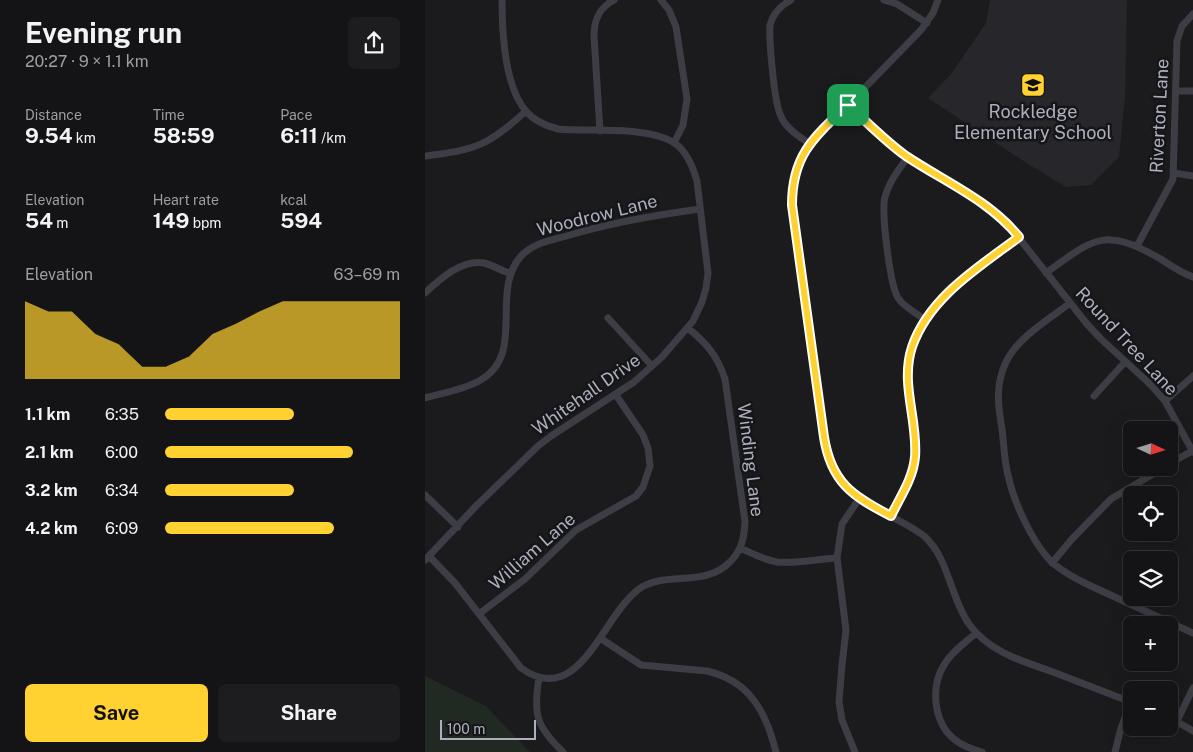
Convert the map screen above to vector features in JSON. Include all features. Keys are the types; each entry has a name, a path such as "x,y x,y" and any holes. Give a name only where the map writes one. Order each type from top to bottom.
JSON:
{"street":[{"path":"425,156 475,148 499,134 525,111 518,99 510,75 503,34 502,0"},
{"path":"600,131 594,29 596,19 601,10 614,0"},
{"path":"661,0 669,10 676,27 687,99 683,125 674,143"},
{"path":"791,0 773,15 770,25 775,86 778,108 783,119 793,131 810,144"},
{"path":"884,0 897,4 927,23"},
{"path":"938,0 927,23 904,49 810,144 801,159 792,186 794,222 826,450 837,476 859,499 916,530 931,543 940,558 965,617 977,633 1001,652 1022,662 1123,699"},
{"name":"Riverton Lane","path":"1137,246 1170,186 1174,173 1178,36 1183,24 1193,14"},
{"path":"1176,91 1193,91"},
{"name":"Round Tree Lane","path":"848,105 893,146 985,204 1007,223 1069,303 1101,339 1165,401 1193,451"},
{"name":"Whitehall Drive","path":"427,558 538,446 566,426 617,395 653,366 688,328 697,315 707,281 707,258 697,181 689,161 674,143 653,134 578,131 549,127 525,111"},
{"path":"908,157 889,185 884,199 883,215 896,293 905,306 925,320"},
{"path":"1174,173 1193,176"},
{"name":"Woodrow Lane","path":"425,398 480,381 500,363 505,349 510,273 523,254 533,246 600,226 700,209"},
{"path":"891,516 911,478 914,468 915,446 908,392 912,347 925,320 949,291 1019,237"},
{"path":"1046,273 1079,249 1096,241 1113,240 1137,246 1193,277"},
{"path":"425,293 446,276 467,264 485,264 510,273"},
{"path":"1069,303 1026,337 1012,351 1002,370 998,388 999,415 1008,476 1029,528 1052,563 1091,586 1193,632"},
{"path":"608,318 653,366"},
{"name":"Winding Lane","path":"688,328 710,348 718,360 725,379 744,513 744,534 740,548"},
{"path":"1094,396 1125,362"},
{"path":"1165,401 1193,376"},
{"name":"William Lane","path":"479,614 525,579 576,530 636,496 643,487 650,466 649,448 643,435 617,395"},
{"path":"1178,459 1193,451"},
{"path":"1052,563 1071,539 1111,499 1150,476"},
{"path":"425,495 457,526"},
{"path":"855,752 842,720 839,702 841,665 846,630 837,558 843,524 859,499"},
{"path":"427,558 455,583 521,668 539,677 556,677 574,670 583,662 625,603 642,587 658,582 708,576 727,565 740,548 767,560 777,562 837,558"},
{"path":"977,633 943,665 935,696 940,717 953,738 967,747 982,752"},
{"path":"600,638 641,665 707,671 718,673 734,681 749,693 761,708 776,752"},
{"path":"539,677 537,718 543,730 563,752"},
{"path":"1178,719 1193,688"},
{"path":"1178,722 1193,730"},
{"path":"1115,752 1123,723"}],"shaded area":[{"name":"Rockledge Elementary School","path":"990,0 1127,0 1125,96 1119,157 1091,185 1066,187 928,98 951,74 986,23"},
{"path":"425,676 486,706 530,752 425,752"}],"place":[{"name":"Rockledge Elementary School","path":"1033,85"}],"route":[{"path":"848,105 893,146 908,157 985,204 1007,223 1019,237 949,291 925,320 912,347 908,392 915,446 914,468 911,478 891,516 864,503 850,491 837,476 829,460 824,437 792,205 792,186 804,153 827,124 848,105"}]}
